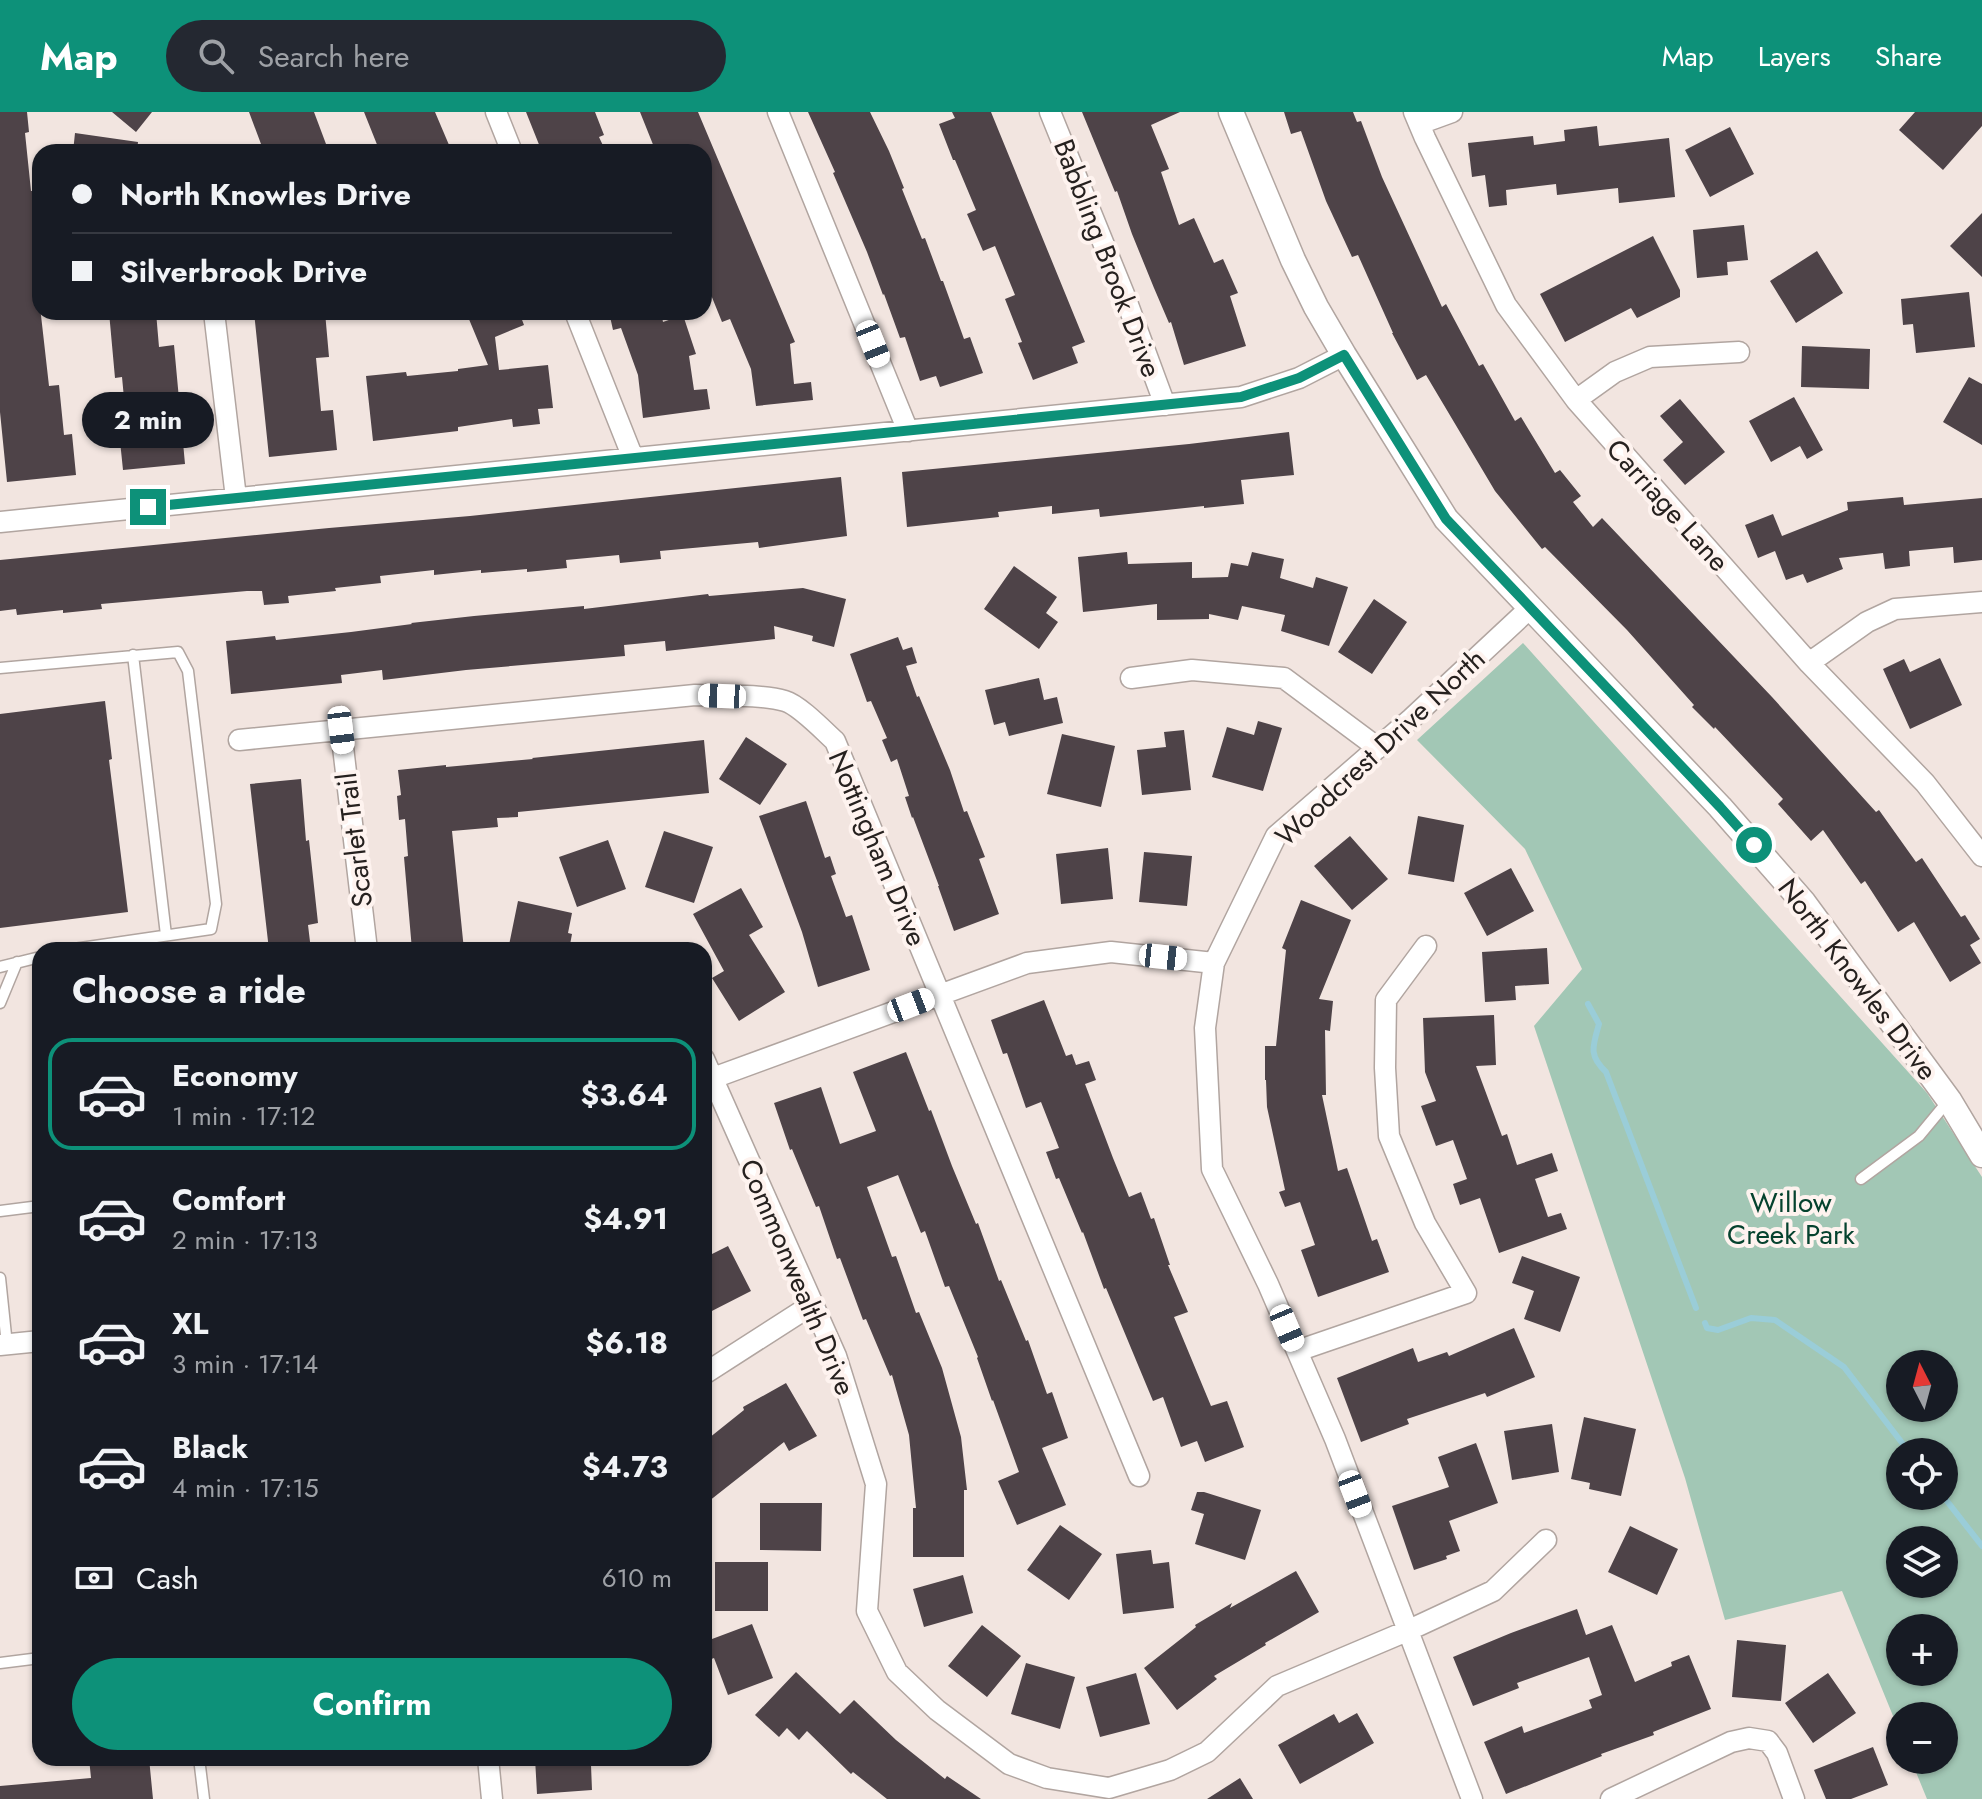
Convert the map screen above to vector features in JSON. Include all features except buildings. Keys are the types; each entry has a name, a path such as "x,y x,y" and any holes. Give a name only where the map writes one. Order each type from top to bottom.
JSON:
{"street":[{"path":"496,112 509,144"},
{"path":"778,112 908,431"},
{"name":"Babbling Brook Drive","path":"1050,112 1165,405"},
{"name":"North Knowles Drive","path":"1231,112 1316,307 1446,519 1720,807 1804,903 1949,1100 1982,1155"},
{"path":"1417,118 1452,112"},
{"name":"Carriage Lane","path":"1417,118 1506,305 1576,400 1809,663 1925,783 1982,856"},
{"path":"215,320 236,498"},
{"path":"578,320 633,458"},
{"path":"1576,400 1615,372 1650,357 1739,352"},
{"path":"0,522 1241,397 1299,378 1344,355"},
{"path":"1809,663 1867,622 1895,609 1982,602"},
{"name":"Woodcrest Drive North","path":"1472,1799 1335,1439 1268,1284 1212,1169 1205,1028 1214,963 1276,836 1378,748 1530,608"},
{"path":"1131,678 1192,670 1284,678 1378,748"},
{"name":"Nottingham Drive","path":"239,740 695,695 787,702 817,724 835,741 1139,1476"},
{"name":"Scarlet Trail","path":"341,730 366,942"},
{"path":"1297,1351 1466,1293 1425,1223 1389,1136 1385,1068 1386,1000 1426,946"},
{"path":"712,1072 1027,963 1111,952 1214,963"},
{"name":"Commonwealth Drive","path":"712,1085 836,1356 876,1484 867,1611 897,1672 937,1710 1009,1764 1047,1778 1109,1788 1170,1770 1207,1752 1277,1686 1493,1591 1546,1540"},
{"path":"712,1369 813,1304"},
{"path":"3,1345 32,1342"},
{"path":"1611,1799 1731,1742 1749,1738 1768,1741 1777,1753 1794,1799"},
{"path":"489,1766 492,1799"}],"lane":[{"path":"0,668 178,652 188,671 216,904 211,929 120,942"},
{"path":"133,655 166,935"},
{"path":"0,967 32,959"},
{"path":"0,1003 17,962"},
{"path":"1861,1179 1919,1136 1949,1100"},
{"path":"0,1211 32,1207"},
{"path":"0,1281 3,1345"},
{"path":"0,1663 32,1659"},
{"path":"200,1766 204,1799"}],"green space":[{"name":"Willow Creek Park","path":"1523,643 1927,1093 1982,1177 1982,1799 1927,1799 1917,1774 1958,1774 1958,1702 1887,1702 1842,1591 1725,1620 1685,1478 1534,1026 1582,969 1525,849 1417,740"}],"waterway":[{"path":"1588,1004 1599,1024 1594,1055 1606,1072 1696,1308"},
{"path":"1705,1323 1707,1328 1718,1330 1751,1318 1775,1320 1844,1367 1898,1438"},
{"path":"1954,1510 1982,1546"}],"route":[{"path":"148,507 1241,397 1299,378 1344,355 1446,519 1754,845"}]}
